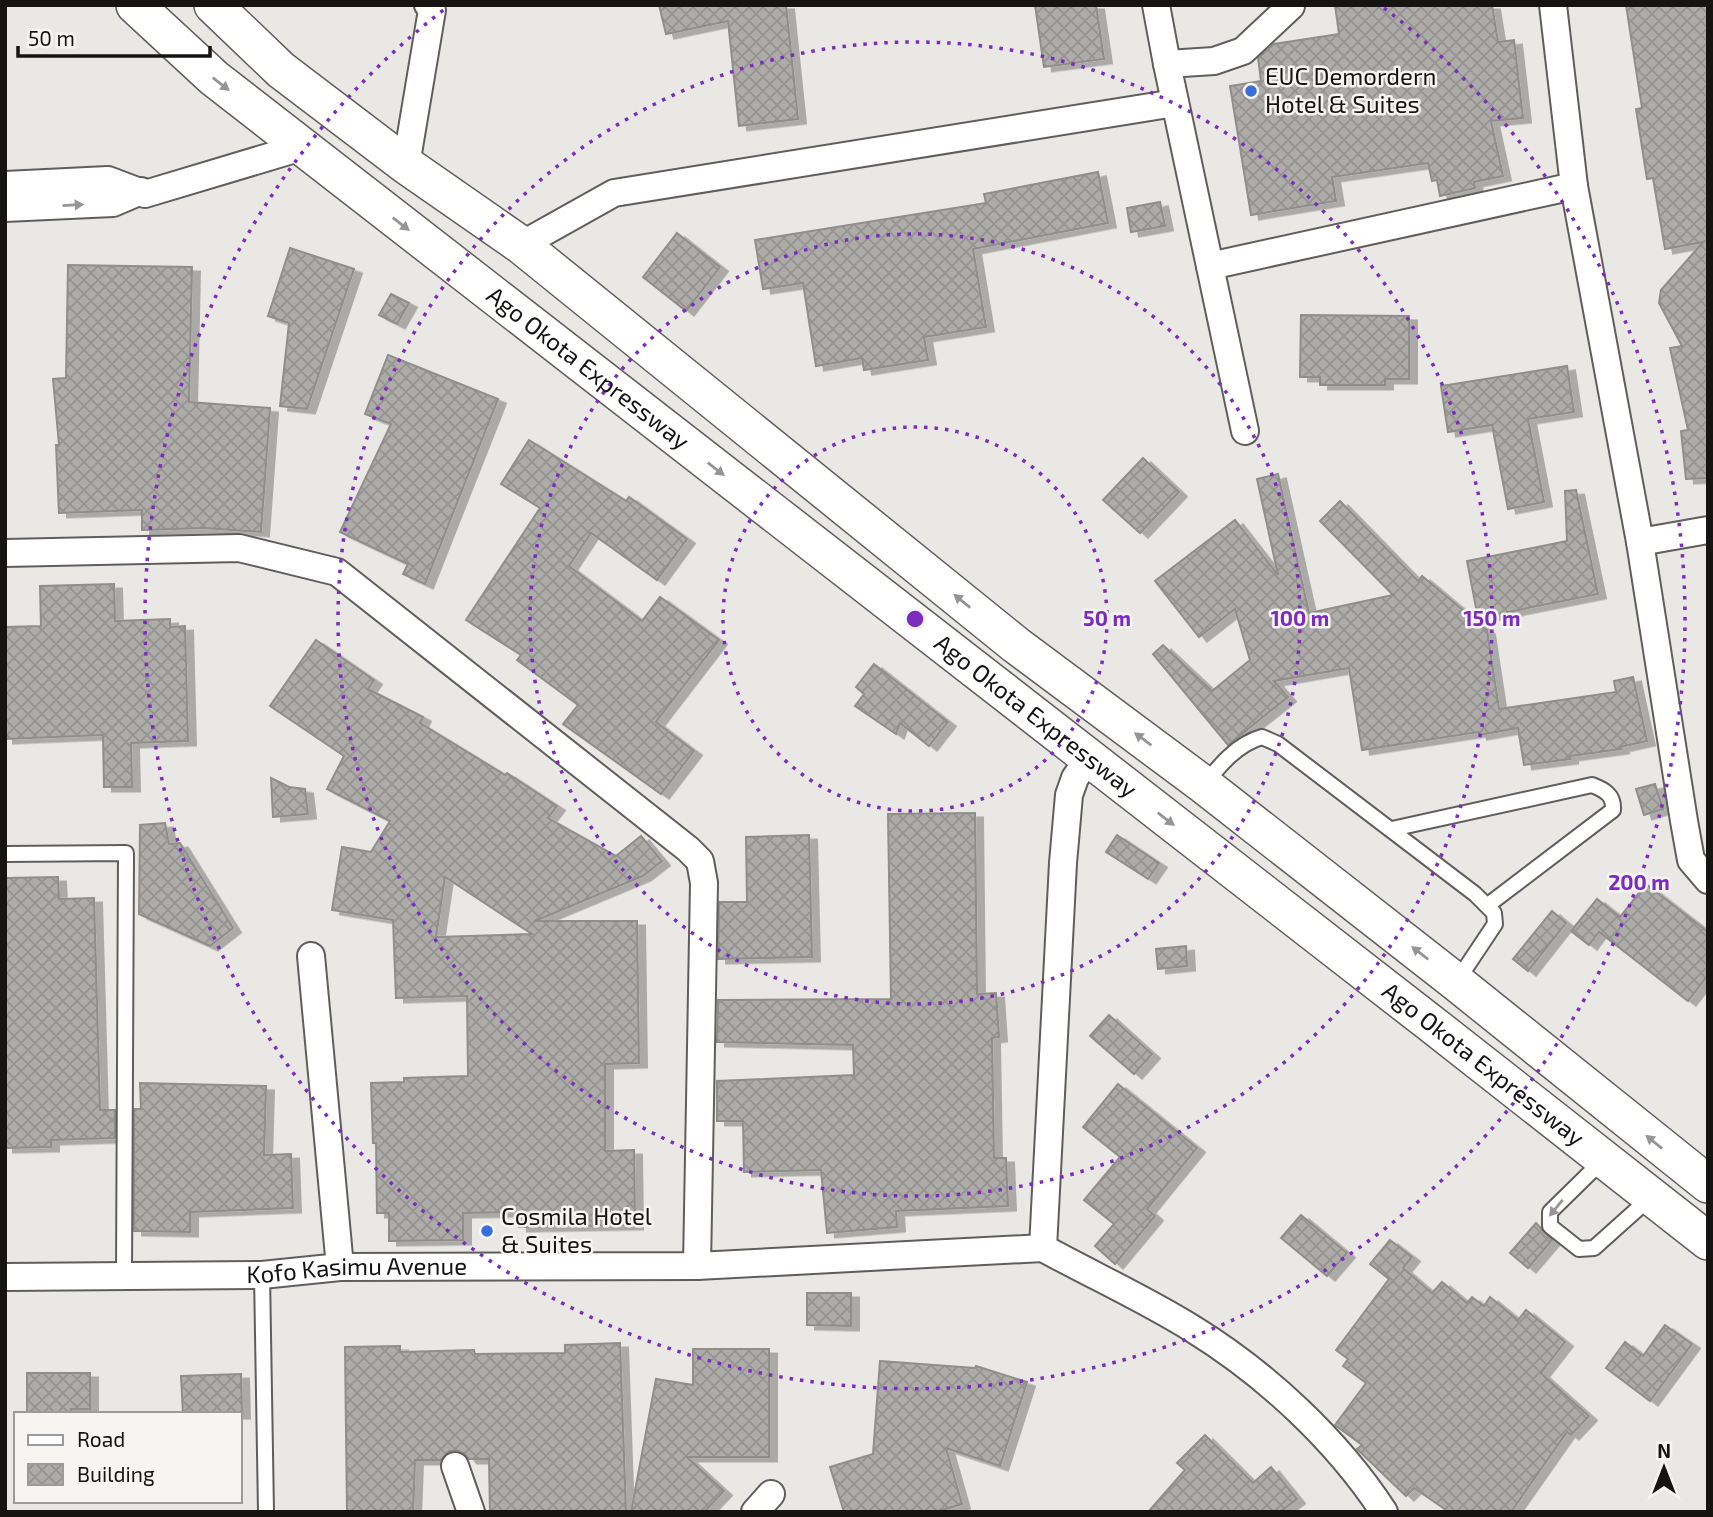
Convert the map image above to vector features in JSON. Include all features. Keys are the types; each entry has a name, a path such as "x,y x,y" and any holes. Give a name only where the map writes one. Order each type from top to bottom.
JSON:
{"main road":[{"name":"Ago Okota Expressway","path":"135,5 214,78 1708,1241"},
{"name":"Ago Okota Expressway","path":"213,5 281,70 406,165 521,245 1016,645 1204,785 1708,1184"}],"street":[{"path":"406,165 432,10 428,5"},
{"path":"1156,5 1245,431"},
{"path":"1553,5 1574,186 1640,542 1691,860 1708,880"},
{"path":"1167,64 1214,61 1244,51 1291,6"},
{"path":"521,245 614,193 1175,103"},
{"path":"5,185 108,180 145,194 302,147"},
{"path":"1210,266 1574,186"},
{"path":"5,208 113,203 141,191"},
{"path":"1640,542 1708,530"},
{"path":"5,553 239,548 337,572 688,849 699,861 704,883 697,1266"},
{"path":"1088,759 1074,778 1069,795 1043,1248 1193,1329 1277,1390 1362,1478 1384,1512"},
{"path":"311,956 340,1267"},
{"name":"Kofo Kasimu Avenue","path":"5,1277 262,1275 340,1267 697,1266 1043,1248"},
{"path":"455,1466 471,1512"}],"lane":[{"path":"1204,785 1223,761 1250,740 1262,737 1278,744 1392,829 1488,905 1494,913 1495,924 1456,982"},
{"path":"1392,829 1592,785 1604,789 1611,797 1612,810 1488,905"},
{"path":"5,854 126,853 124,1275"},
{"path":"1604,1159 1549,1212 1550,1226 1579,1249 1594,1248 1651,1197"},
{"path":"262,1275 267,1512"}],"building":[{"path":"659,5 786,5 798,119 739,126 728,21 666,34"},
{"path":"1035,5 1096,5 1104,59 1044,67"},
{"path":"1335,5 1492,5 1498,42 1514,40 1523,118 1491,121 1503,176 1474,182 1475,188 1440,196 1437,180 1432,181 1428,163 1332,177 1336,201 1251,215 1230,86 1261,81 1258,58 1274,44 1339,34"},
{"path":"1626,5 1707,5 1708,478 1686,479 1681,431 1688,430 1670,348 1682,346 1659,303 1661,290 1703,242 1665,249 1653,178 1647,179 1636,109 1642,108"},
{"path":"1098,172 1108,223 973,249 986,327 924,337 928,360 864,370 862,358 816,366 803,283 763,289 755,240 986,203 984,194"},
{"path":"1160,202 1165,226 1131,232 1127,208"},
{"path":"677,233 720,267 686,311 643,277"},
{"path":"290,248 354,269 307,409 280,406 289,323 268,316"},
{"path":"68,265 192,267 189,402 270,408 261,532 205,528 142,530 142,510 59,513 56,445 59,445 53,379 66,378"},
{"path":"391,294 409,303 397,324 379,315"},
{"path":"1301,315 1409,316 1409,379 1385,379 1385,385 1320,385 1320,377 1300,377"},
{"path":"388,355 498,399 425,584 403,574 408,564 340,532 391,424 365,414"},
{"path":"1567,366 1574,412 1528,419 1544,502 1508,509 1492,425 1448,432 1441,386"},
{"path":"529,440 626,501 629,497 687,539 657,580 591,533 569,566 642,621 660,597 719,640 656,722 694,751 661,794 563,724 578,705 517,660 521,655 466,620 540,508 501,484"},
{"path":"1143,458 1179,492 1140,533 1103,500"},
{"path":"1278,474 1309,613 1393,595 1320,521 1340,501 1418,581 1422,576 1487,630 1499,709 1616,692 1614,681 1633,677 1647,741 1620,747 1621,749 1570,756 1570,759 1524,765 1518,728 1362,750 1349,668 1274,681 1288,697 1228,745 1153,654 1163,645 1212,691 1250,660 1235,609 1199,637 1155,581 1235,520 1278,575 1257,479"},
{"path":"1576,490 1598,594 1478,618 1467,561 1567,541 1565,491"},
{"path":"114,584 115,621 170,619 170,627 185,626 188,741 131,743 132,787 104,787 103,735 5,739 5,627 41,626 40,586"},
{"path":"316,640 374,680 368,689 423,717 420,723 505,775 507,773 557,806 548,818 616,856 641,836 662,861 643,876 535,921 637,921 639,1063 605,1064 605,1151 634,1150 635,1225 519,1227 518,1212 463,1213 463,1240 389,1241 389,1213 377,1213 376,1143 373,1143 371,1083 404,1082 404,1078 468,1076 467,996 396,998 393,920 332,910 342,847 371,852 390,821 327,789 344,756 270,706","holes":["445,877 532,934 436,937"]},
{"path":"874,664 948,722 929,746 900,723 896,734 855,706 864,694 856,687"},
{"path":"271,778 289,787 305,789 308,814 273,817"},
{"path":"1655,784 1663,809 1644,815 1636,789"},
{"path":"975,813 977,994 996,993 999,1037 992,1038 994,1158 1006,1158 1008,1206 896,1211 897,1227 827,1233 821,1170 744,1172 743,1121 717,1121 717,1081 854,1075 853,1045 717,1042 718,1000 891,999 888,814"},
{"path":"165,823 169,844 180,843 233,928 210,946 139,914 140,825"},
{"path":"809,835 812,957 718,959 719,902 747,902 746,837"},
{"path":"1117,835 1159,863 1148,879 1106,852"},
{"path":"58,877 59,899 94,898 100,1110 115,1110 115,1138 51,1140 51,1147 5,1148 5,878"},
{"path":"1646,884 1708,932 1708,975 1688,1001 1599,932 1589,945 1571,931 1597,899 1620,917"},
{"path":"1552,911 1566,923 1528,971 1513,959"},
{"path":"1186,946 1187,966 1158,969 1156,949"},
{"path":"1109,1015 1152,1054 1134,1074 1090,1036"},
{"path":"140,1083 266,1086 264,1155 291,1154 293,1208 190,1212 190,1232 134,1231 134,1109 141,1109"},
{"path":"1118,1084 1197,1148 1147,1209 1155,1216 1115,1264 1095,1246 1114,1224 1084,1200 1120,1157 1083,1127"},
{"path":"1301,1215 1347,1253 1327,1276 1281,1238"},
{"path":"1536,1223 1552,1240 1528,1268 1510,1253"},
{"path":"1390,1240 1412,1257 1403,1268 1432,1293 1442,1282 1467,1303 1472,1297 1484,1306 1490,1297 1518,1320 1526,1310 1565,1342 1541,1373 1589,1416 1571,1435 1567,1432 1511,1512 1449,1512 1414,1488 1406,1496 1357,1449 1362,1445 1335,1425 1366,1383 1343,1366 1348,1359 1336,1350 1389,1279 1370,1264"},
{"path":"807,1293 851,1293 851,1326 807,1325"},
{"path":"1665,1325 1692,1344 1650,1401 1606,1368 1625,1342 1643,1356"},
{"path":"620,1343 626,1512 490,1512 489,1459 469,1459 457,1450 449,1451 441,1460 415,1460 413,1512 347,1512 345,1347 400,1346 400,1352 474,1350 475,1354 565,1353 565,1345"},
{"path":"693,1349 769,1349 769,1457 687,1457 724,1491 704,1512 631,1512 656,1379 693,1385"},
{"path":"880,1361 976,1366 1027,1382 1000,1466 946,1448 962,1504 936,1512 844,1512 830,1467 873,1454"},
{"path":"27,1373 90,1373 90,1409 27,1412"},
{"path":"241,1374 242,1412 183,1412 181,1376"},
{"path":"1205,1435 1253,1483 1271,1467 1297,1499 1280,1512 1148,1512 1185,1470 1177,1463"}],"place":[{"name":"EUC Demordern Hotel & Suites","path":"1251,91"},
{"name":"Cosmila Hotel & Suites","path":"487,1231"}]}
